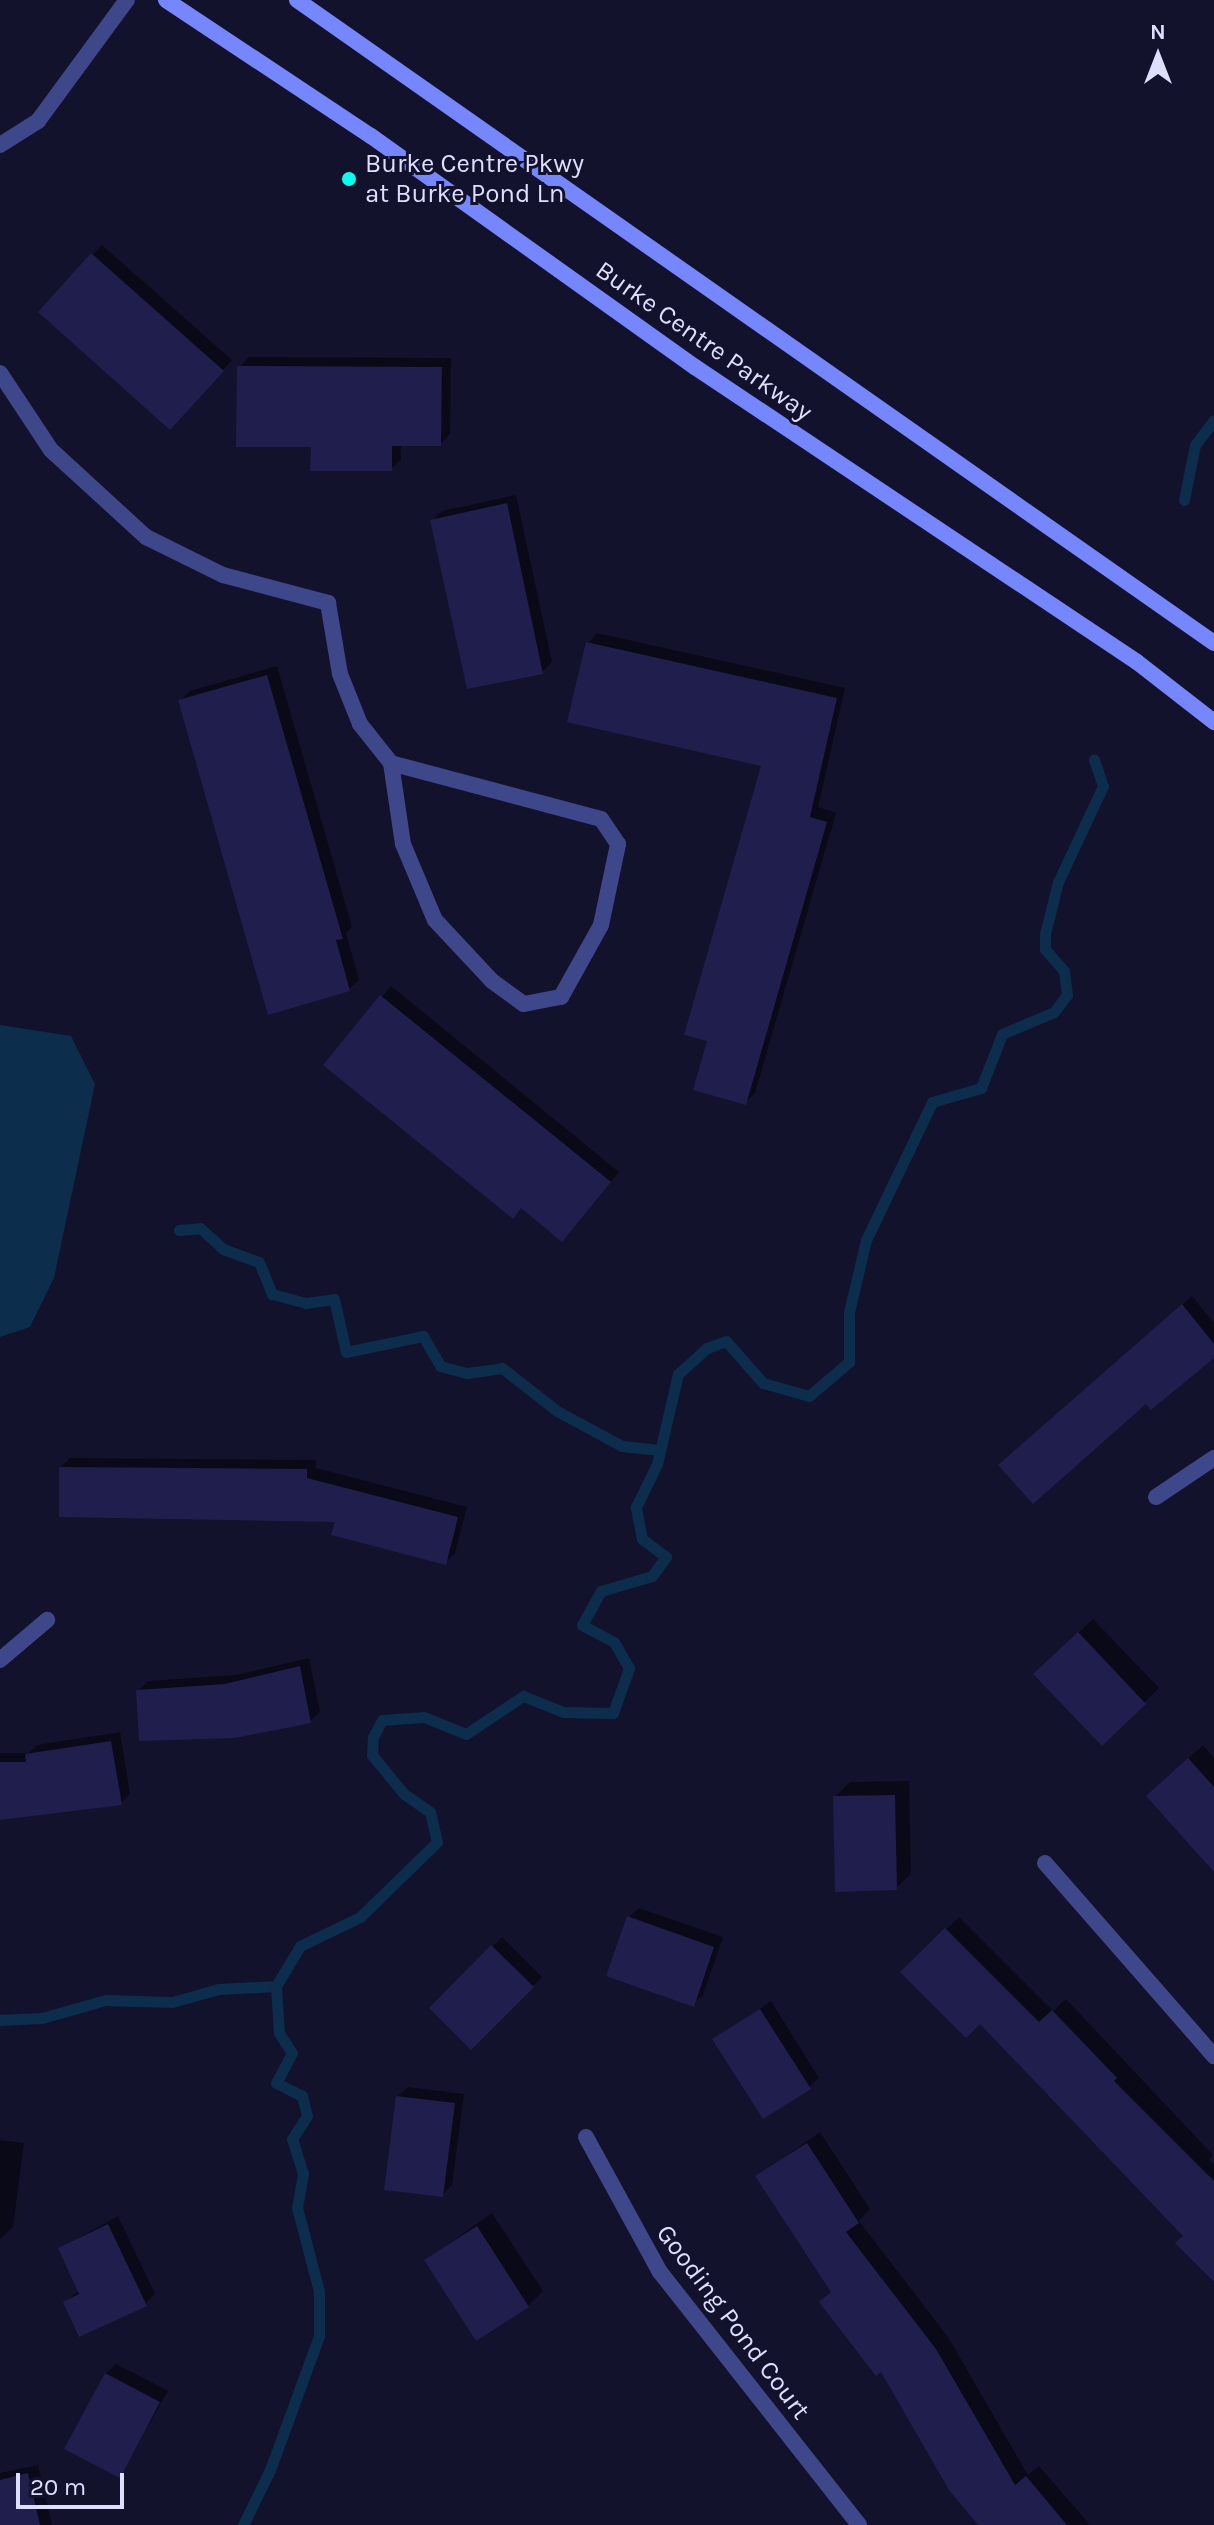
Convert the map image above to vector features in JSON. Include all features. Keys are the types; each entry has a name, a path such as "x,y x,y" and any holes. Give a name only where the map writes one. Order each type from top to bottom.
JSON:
{"main road":[{"name":"Burke Centre Parkway","path":"166,0 371,136 695,367 1137,662 1214,722"},
{"name":"Burke Centre Parkway","path":"297,0 1214,643"}],"street":[{"path":"0,145 38,121 127,0"},
{"path":"0,373 51,450 146,537 223,575 328,603 340,674 360,724 391,763 403,844 435,920 492,981 524,1004 561,997 601,925 618,844 601,819 391,763"},
{"path":"1156,1497 1214,1458"},
{"path":"0,1660 47,1620"},
{"path":"1045,1863 1214,2056"},
{"name":"Gooding Pond Court","path":"586,2137 660,2272 859,2525"}],"water":[{"path":"0,1025 71,1036 95,1084 54,1278 30,1327 0,1337"}],"building":[{"path":"91,253 224,371 170,430 38,312"},
{"path":"237,366 442,367 441,446 392,446 392,471 310,471 311,447 236,447"},
{"path":"507,503 543,674 467,689 430,520"},
{"path":"586,642 837,698 810,817 827,822 746,1105 693,1090 707,1041 684,1035 761,766 567,722"},
{"path":"267,675 343,939 336,940 350,991 268,1015 178,700"},
{"path":"380,995 611,1182 562,1242 521,1208 513,1219 323,1065"},
{"path":"1182,1304 1214,1344 1214,1358 1151,1410 1146,1404 1033,1504 998,1465"},
{"path":"59,1467 307,1469 307,1478 458,1517 446,1565 331,1535 335,1522 59,1517"},
{"path":"1078,1632 1146,1704 1102,1746 1033,1674"},
{"path":"300,1666 311,1723 235,1738 139,1741 136,1690 225,1684"},
{"path":"111,1741 122,1805 0,1820 0,1762 26,1762 25,1754"},
{"path":"1188,1758 1214,1787 1214,1872 1146,1796"},
{"path":"895,1795 897,1890 835,1892 833,1796"},
{"path":"627,1916 714,1947 694,2007 606,1976"},
{"path":"945,1928 1039,2022 1052,2010 1117,2078 1114,2081 1214,2181 1214,2282 1175,2243 1183,2236 980,2024 966,2038 900,1972"},
{"path":"491,1945 534,1987 471,2050 429,2008"},
{"path":"760,2009 811,2089 763,2119 712,2039"},
{"path":"396,2096 455,2103 443,2197 384,2190"},
{"path":"807,2143 859,2223 846,2232 936,2349 1015,2485 1026,2476 1067,2525 978,2525 949,2490 881,2372 876,2376 819,2302 831,2292 755,2176"},
{"path":"108,2224 147,2306 79,2337 63,2302 79,2294 58,2248"},
{"path":"477,2226 529,2307 476,2341 424,2260"},
{"path":"105,2373 160,2402 120,2478 64,2449"},
{"path":"28,2473 40,2525 0,2525 0,2480"}],"waterway":[{"path":"1184,500 1195,445 1214,420"},
{"path":"243,2525 270,2470 319,2336 319,2291 297,2208 303,2174 292,2139 307,2116 302,2096 276,2083 292,2053 279,2033 276,1986 300,1946 360,1917 437,1842 430,1812 404,1794 372,1755 373,1737 382,1720 424,1717 466,1734 523,1696 563,1712 613,1713 629,1668 614,1642 582,1625 601,1591 652,1576 666,1557 642,1539 636,1507 657,1464 678,1374 707,1348 726,1341 763,1383 809,1396 849,1362 849,1312 866,1240 932,1102 981,1088 1002,1034 1054,1012 1067,995 1064,971 1045,949 1045,934 1058,882 1103,786 1094,760"},
{"path":"179,1230 200,1228 223,1249 259,1262 272,1294 306,1303 334,1299 346,1352 423,1336 440,1366 467,1373 502,1368 557,1411 622,1446 660,1450"},
{"path":"0,2020 42,2018 105,2000 172,2002 219,1989 276,1986"}],"place":[{"name":"Burke Centre Pkwy at Burke Pond Ln","path":"349,179"}]}
